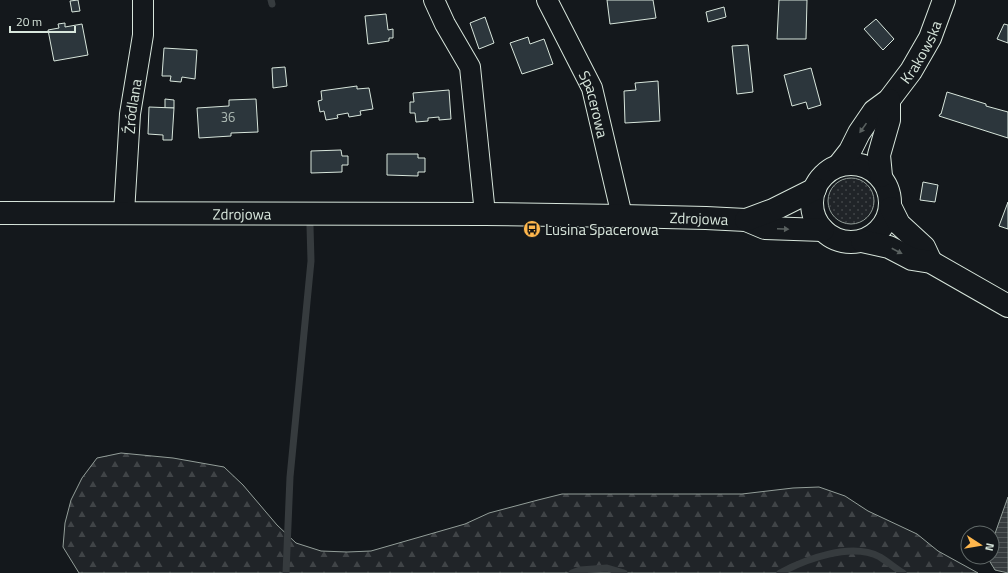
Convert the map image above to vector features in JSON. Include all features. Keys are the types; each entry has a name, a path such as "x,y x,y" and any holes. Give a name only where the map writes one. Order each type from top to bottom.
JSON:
{"street":[{"name":"Źródlana","path":"124,213 130,114 142,35 143,0"},
{"path":"434,0 445,24 470,67 485,214"},
{"name":"Spacerowa","path":"547,0 592,88 622,216"},
{"name":"Krakowska","path":"839,165 850,151 859,133 874,111 889,100 911,71 930,38 944,0"},
{"name":"Krakowska","path":"881,176 879,154 889,120 889,100"},
{"path":"862,241 872,236 881,228 887,219 890,208 890,196 887,186 881,176 862,164 850,163 839,165 829,170 820,178 812,200 813,211 823,230 841,241 862,241 889,247 912,259 931,262 1008,306"},
{"name":"Zdrojowa","path":"746,220 773,210 815,189"},
{"path":"890,208 899,224 924,247 931,262"},
{"name":"Zdrojowa","path":"0,212 622,216 746,220 765,228 823,230"}],"green space":[{"path":"856,178 868,184 873,192 873,210 868,218 860,223 846,224 834,218 829,210 828,196 834,184 842,179"},
{"path":"121,453 173,458 224,467 243,485 277,525 296,543 321,551 371,551 465,524 489,513 562,494 742,494 793,488 819,487 845,496 868,511 917,534 938,551 960,563 960,565 963,565 978,573 79,573 63,547 65,523 71,500 82,478 97,458"}],"shaded area":[{"path":"1008,497 1008,573 995,570 992,565 1000,565 1000,525 998,525"}],"building":[{"path":"78,0 80,11 72,12 70,1"},
{"path":"607,0 653,0 656,18 610,24"},
{"path":"779,0 807,0 806,39 777,39"},
{"path":"724,7 726,17 708,22 706,12"},
{"path":"386,14 388,30 393,29 393,38 389,38 389,41 368,44 365,16"},
{"path":"485,17 494,43 479,49 470,23"},
{"path":"876,19 894,39 883,50 864,29"},
{"path":"65,23 65,27 82,24 88,55 54,61 48,30 59,28 58,24"},
{"path":"1004,24 1008,25 1008,43 997,39"},
{"path":"528,37 530,44 544,39 553,64 522,74 510,43"},
{"path":"748,45 753,92 737,94 732,46"},
{"path":"164,48 197,50 195,79 182,77 181,82 170,81 171,76 162,76"},
{"path":"285,67 287,86 273,88 272,68"},
{"path":"811,68 821,105 808,109 806,102 792,106 784,75"},
{"path":"658,81 660,121 625,123 624,91 636,90 635,83"},
{"path":"357,86 357,89 369,88 373,109 360,111 361,115 349,117 348,113 337,115 338,118 326,120 324,111 320,112 318,101 322,100 321,91"},
{"path":"449,90 451,119 439,120 439,117 428,118 428,121 416,122 415,113 410,113 410,102 414,102 413,93"},
{"path":"947,92 1008,112 1008,138 939,116 941,114"},
{"path":"165,99 174,100 174,108 165,108"},
{"path":"256,99 258,132 231,133 231,136 199,138 197,108 229,106 229,100"},
{"path":"149,107 174,108 172,140 163,140 163,135 148,134"},
{"path":"341,150 342,156 348,156 348,165 342,165 342,172 311,173 311,151"},
{"path":"387,154 418,154 418,158 425,158 425,172 418,172 418,176 387,175"},
{"path":"923,182 938,185 935,202 920,200"},
{"path":"1008,202 1008,229 999,226"}],"waterway":[{"path":"271,0 272,4"},
{"path":"286,573 290,477 311,261 310,226"},
{"path":"780,573 815,558 829,554 856,551 880,557 903,573"},
{"path":"572,573 580,570 607,568 624,573"}],"place":[{"name":"Lusina Spacerowa","path":"532,229"}]}
